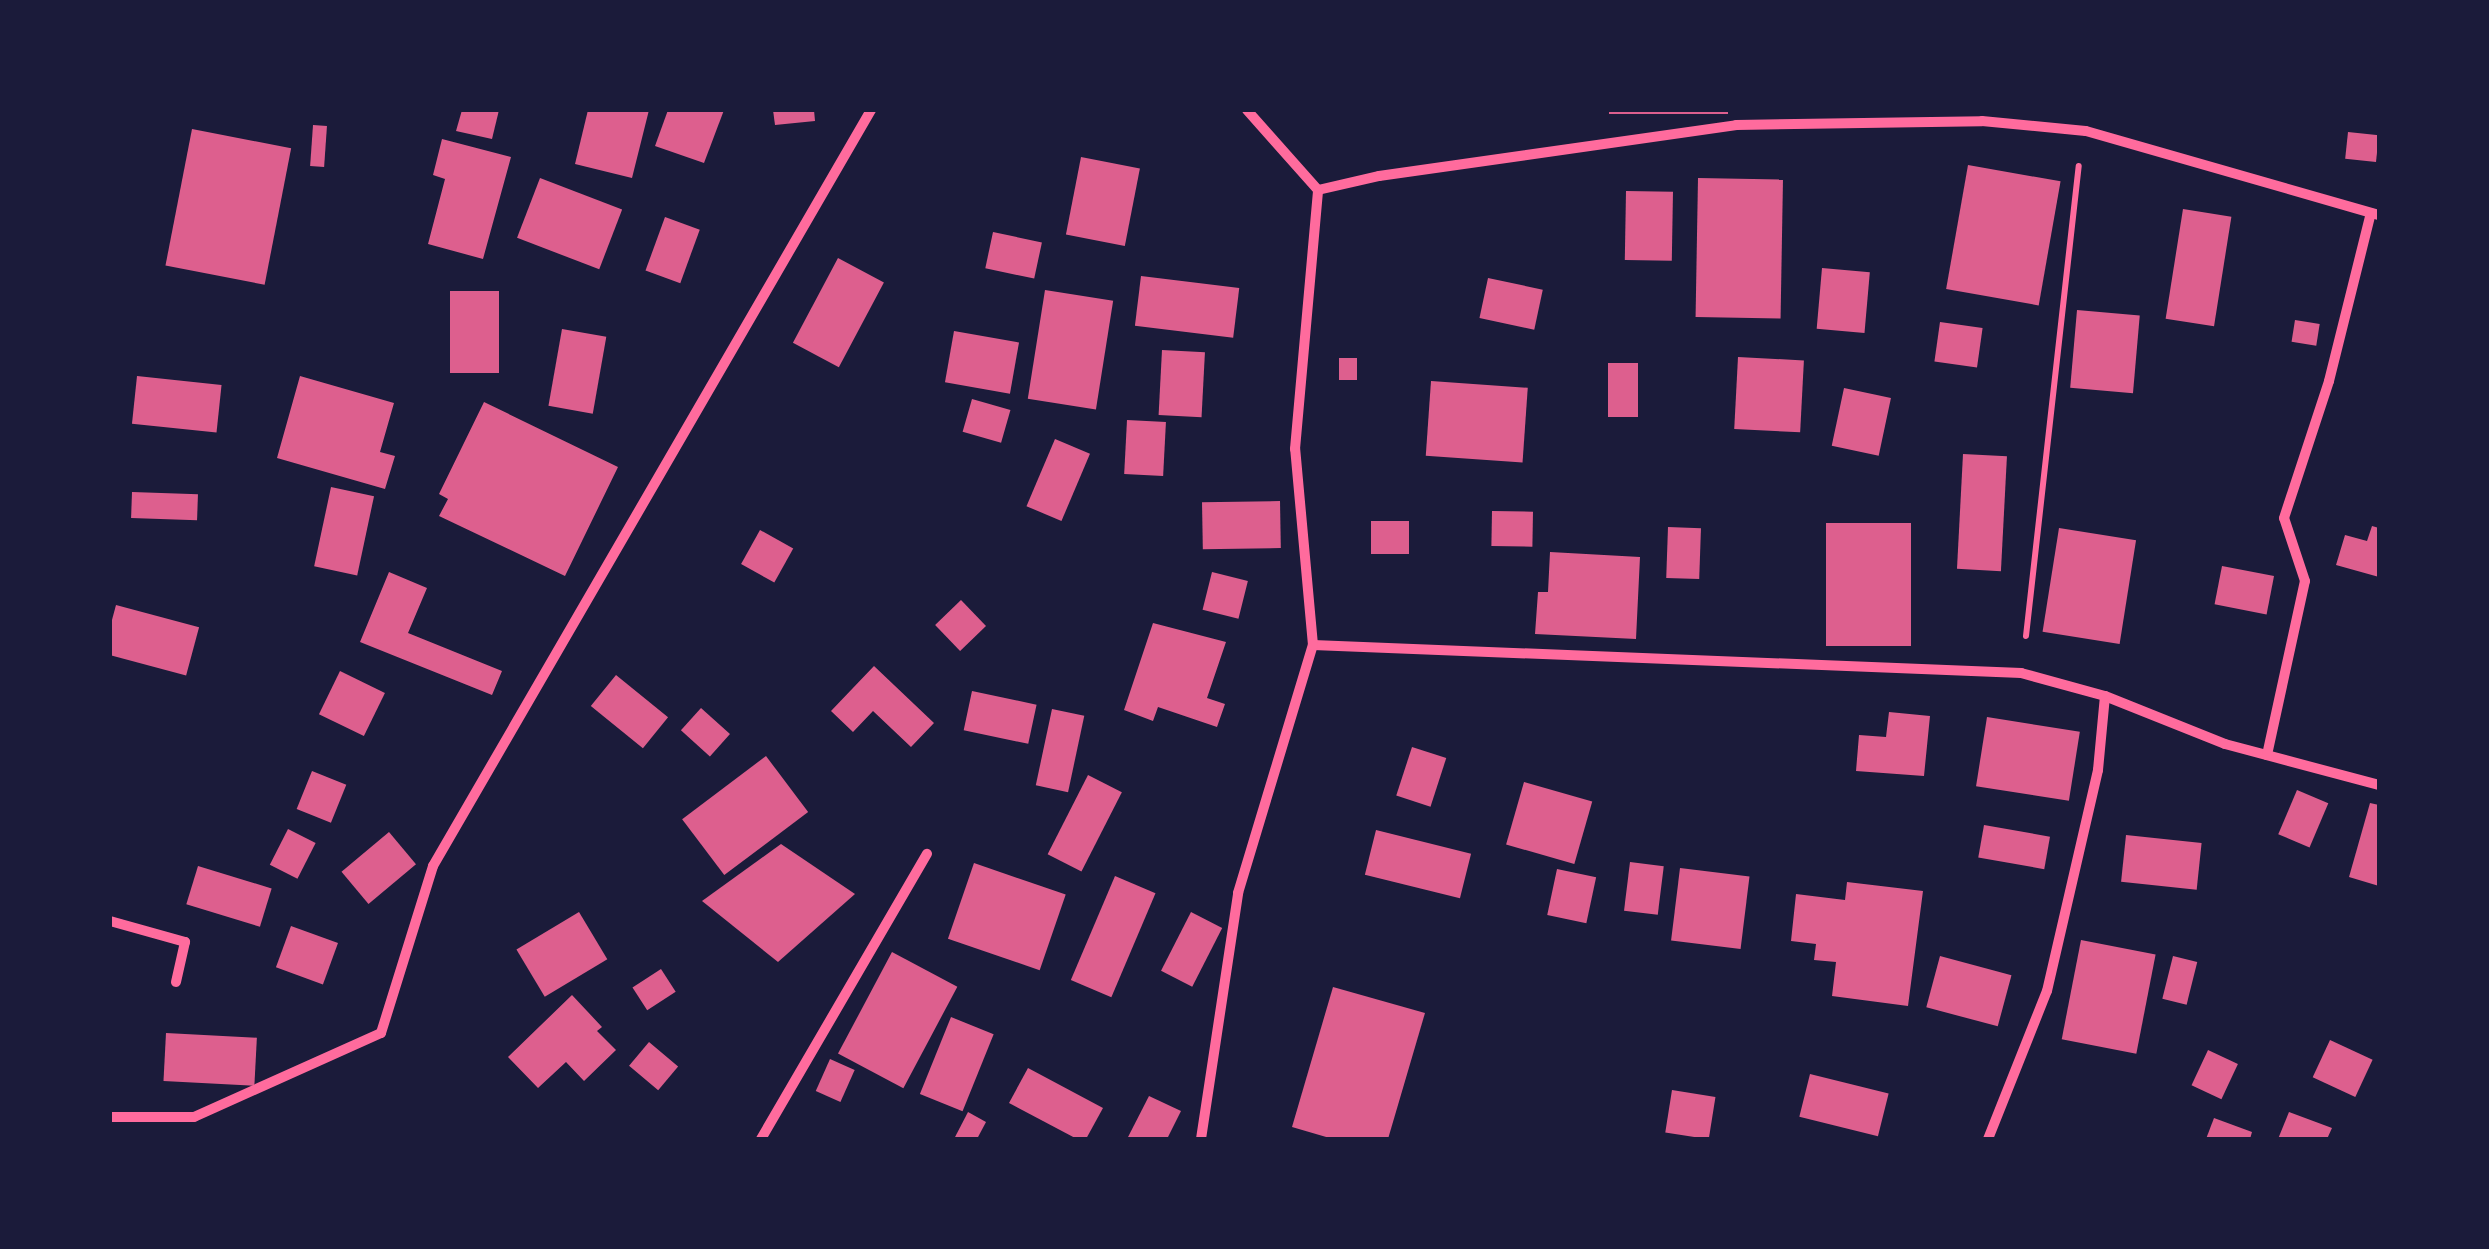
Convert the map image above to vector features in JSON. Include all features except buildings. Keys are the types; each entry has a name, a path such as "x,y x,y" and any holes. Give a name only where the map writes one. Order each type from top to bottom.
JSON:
{"street":[{"path":"110,1117 194,1116 381,1033 433,866 871,110"},
{"path":"1201,1139 1238,893 1313,645 1295,449 1318,190 1247,110"},
{"path":"1318,190 1379,176 1736,126 1982,121 2086,131 2375,214 2329,381 2284,518 2305,582 2266,755"},
{"path":"1313,645 2020,673 2105,696 2266,755 2379,786"},
{"path":"1988,1139 2047,991 2098,770 2105,696"},
{"path":"762,1139 927,854"},
{"path":"110,921 185,942 176,982"}],"path":[{"path":"2020,673 2072,199 2086,131"}]}
